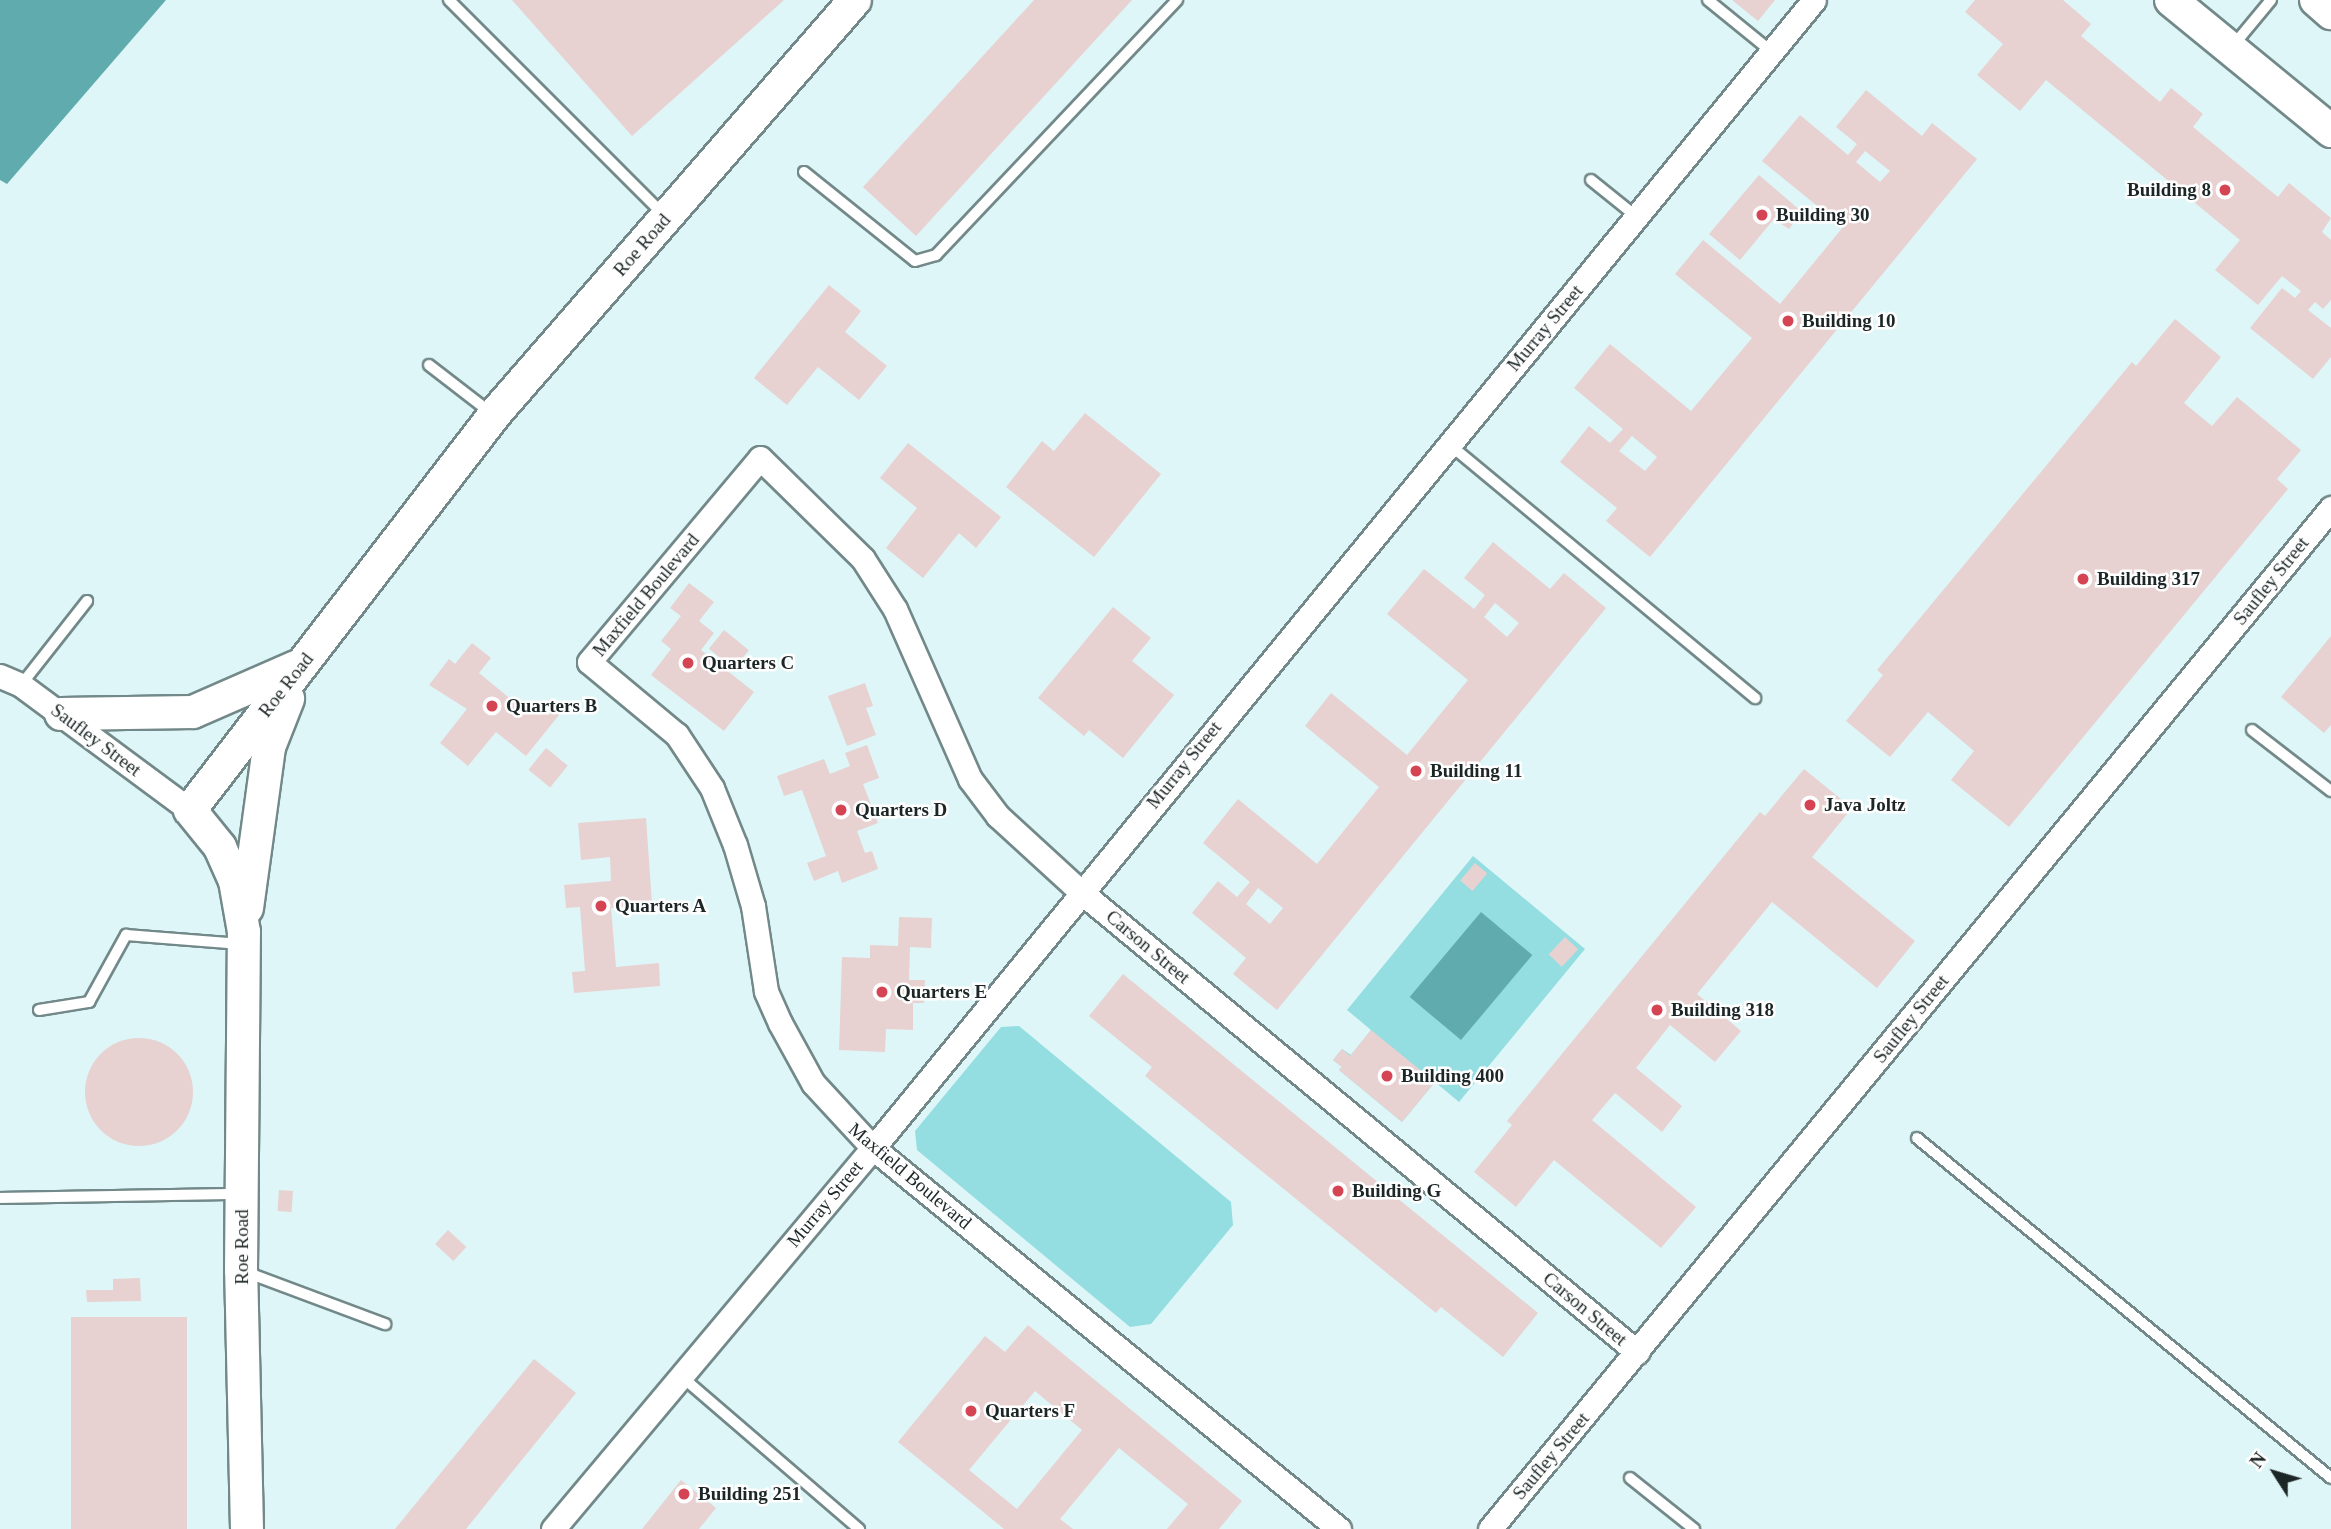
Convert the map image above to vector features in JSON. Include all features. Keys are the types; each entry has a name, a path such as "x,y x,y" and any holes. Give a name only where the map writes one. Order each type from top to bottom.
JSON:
{"main road":[{"name":"Roe Road","path":"247,1529 241,1270 244,938 235,881 220,847 190,810 494,415 855,0"},
{"path":"2171,0 2331,131"},
{"path":"2316,0 2331,13"},
{"path":"61,714 193,712 301,665"},
{"path":"244,938 269,747 301,665"}],"street":[{"name":"Murray Street","path":"553,1529 873,1148 1814,0"},
{"name":"Carson Street","path":"760,458 863,559 895,609 970,779 998,816 1081,892 1637,1352"},
{"name":"Maxfield Boulevard","path":"760,458 589,663 677,735 712,788 735,845 752,906 766,991 780,1023 813,1083 873,1148 1339,1529"},
{"name":"Saufley Street","path":"1490,1529 2331,508"},
{"name":"Saufley Street","path":"10,680 61,714 190,810"}],"lane":[{"path":"449,0 666,217"},
{"path":"804,172 915,261 936,255 1097,88 1177,0"},
{"path":"1708,0 1772,52"},
{"path":"2230,49 2271,0"},
{"path":"1591,180 1637,217"},
{"path":"429,365 494,415"},
{"path":"1449,444 1755,698"},
{"path":"10,680 87,601"},
{"path":"2252,730 2331,791"},
{"path":"39,1010 89,1002 126,935 244,938"},
{"path":"1917,1138 2331,1478"},
{"path":"0,1198 242,1194"},
{"path":"241,1270 385,1324"},
{"path":"680,1376 859,1529"},
{"path":"1630,1478 1694,1529"}],"shaded area":[{"path":"0,0 166,0 7,184 0,180"},
{"path":"1473,856 1585,949 1459,1102 1435,1082 1402,1122 1339,1070 1342,1067 1333,1060 1342,1049 1351,1055 1371,1030 1347,1010"},
{"path":"1481,912 1532,955 1461,1040 1410,997"},
{"path":"1019,1026 1231,1202 1233,1225 1151,1324 1130,1327 917,1150 915,1131 1001,1027"}],"building":[{"path":"512,0 784,0 632,136"},
{"path":"1034,0 1132,0 916,236 863,187"},
{"path":"1732,0 1775,0 1758,21"},
{"name":"Building 8","path":"1975,0 2063,0 2091,24 2081,36 2160,102 2171,88 2203,114 2193,127 2278,197 2289,183 2331,218 2322,232 2331,240 2331,300 2323,309 2315,302 2308,310 2331,328 2331,357 2313,379 2250,328 2282,288 2295,298 2301,291 2282,276 2258,305 2215,270 2240,240 2046,80 2020,111 1977,75 2003,44 1965,12"},
{"name":"Building 10","path":"1866,90 1922,136 1932,123 1977,159 1650,557 1606,521 1617,508 1560,462 1589,426 1610,443 1623,429 1574,388 1610,344 1691,411 1752,338 1675,274 1703,240 1780,304 1843,227 1762,161 1800,115 1848,155 1857,144 1836,127","holes":["1865,151 1890,171 1880,182 1856,162","1632,436 1657,457 1645,471 1619,451"]},
{"name":"Building 30","path":"1759,175 1802,212 1789,229 1774,219 1740,260 1709,234"},
{"path":"829,285 861,311 845,332 887,366 859,400 818,367 787,405 754,378"},
{"name":"Building 317","path":"2175,319 2221,357 2184,403 2212,426 2237,397 2301,450 2277,479 2288,489 2009,827 1951,780 1974,751 1928,712 1890,757 1846,721 1883,675 1877,670 2132,362 2136,366"},
{"path":"1085,413 1161,474 1094,557 1006,487 1042,441 1054,451"},
{"path":"908,443 1001,517 976,548 959,533 923,578 886,548 917,508 880,478"},
{"name":"Building 11","path":"1493,542 1550,589 1564,573 1606,608 1277,1010 1233,974 1246,958 1192,913 1218,881 1237,897 1250,882 1203,843 1238,799 1317,864 1379,787 1305,726 1331,693 1407,755 1468,680 1387,614 1424,569 1474,609 1485,595 1464,578","holes":["1495,603 1519,623 1507,637 1484,617","1258,888 1283,908 1270,924 1246,904"]},
{"name":"Quarters C","path":"689,583 714,602 699,621 714,633 701,650 754,692 724,731 651,675 671,649 661,641 681,616 670,608"},
{"path":"1113,607 1151,638 1132,661 1174,695 1123,758 1089,730 1084,736 1038,698"},
{"path":"724,630 749,650 734,669 709,649"},
{"path":"2331,636 2331,725 2324,733 2281,697"},
{"name":"Quarters B","path":"472,643 491,658 479,673 529,714 540,700 559,715 526,756 496,732 468,766 440,743 467,709 429,685 449,659 455,664"},
{"path":"865,683 873,706 866,708 876,735 847,746 828,696"},
{"name":"Quarters D","path":"867,745 879,778 863,784 878,823 857,831 865,853 872,851 878,869 842,883 838,871 814,881 807,863 826,856 802,790 784,796 777,776 824,759 830,774 850,766 845,753"},
{"path":"546,748 568,766 550,787 528,770"},
{"name":"Building 318","path":"1804,769 1852,808 1812,857 1915,941 1877,988 1772,902 1697,994 1741,1031 1715,1062 1670,1025 1636,1068 1682,1106 1662,1132 1615,1093 1592,1120 1696,1207 1661,1248 1554,1160 1516,1207 1474,1172 1512,1125 1507,1121 1760,812 1765,816"},
{"name":"Quarters A","path":"646,818 652,904 611,908 616,967 659,963 660,986 574,993 572,972 585,971 580,907 566,908 564,885 611,881 610,857 581,860 578,823"},
{"path":"1475,863 1487,873 1472,891 1460,881"},
{"name":"Quarters E","path":"899,917 932,918 931,948 910,947 909,980 925,980 924,1003 913,1003 913,1030 886,1029 885,1052 839,1050 842,957 870,958 870,945 898,946"},
{"path":"1565,937 1578,949 1562,967 1549,955"},
{"name":"Building G","path":"1123,974 1538,1313 1503,1357 1441,1307 1436,1313 1145,1076 1152,1067 1089,1016"},
{"name":"Building 400","path":"1371,1030 1435,1082 1402,1122 1339,1070 1342,1067 1333,1060 1342,1049 1350,1056"},
{"path":"139,1038 160,1042 177,1054 189,1071 193,1092 189,1113 177,1130 160,1142 139,1146 118,1142 101,1130 89,1113 85,1092 89,1071 101,1054 118,1042"},
{"path":"279,1190 293,1191 292,1212 278,1211"},
{"path":"448,1230 466,1247 453,1261 435,1244"},
{"path":"140,1278 141,1301 87,1302 86,1290 113,1290 113,1279"},
{"path":"71,1317 187,1317 187,1529 71,1529"},
{"name":"Quarters F","path":"1028,1325 1242,1501 1219,1529 1167,1529 1188,1504 1119,1448 1060,1519 1073,1529 1004,1529 898,1442 985,1336 1005,1352","holes":["1035,1391 1082,1430 1017,1509 969,1470"]},
{"path":"534,1359 576,1393 466,1529 395,1529"},
{"name":"Building 251","path":"681,1480 716,1508 699,1529 642,1529"}],"place":[{"name":"Building 8","path":"2225,190"},
{"name":"Building 30","path":"1762,215"},
{"name":"Building 10","path":"1788,321"},
{"name":"Building 317","path":"2083,579"},
{"name":"Quarters C","path":"688,663"},
{"name":"Quarters B","path":"492,706"},
{"name":"Building 11","path":"1416,771"},
{"name":"Java Joltz","path":"1810,805"},
{"name":"Quarters D","path":"841,810"},
{"name":"Quarters A","path":"601,906"},
{"name":"Quarters E","path":"882,992"},
{"name":"Building 318","path":"1657,1010"},
{"name":"Building 400","path":"1387,1076"},
{"name":"Building G","path":"1338,1191"},
{"name":"Quarters F","path":"971,1411"},
{"name":"Building 251","path":"684,1494"}]}
